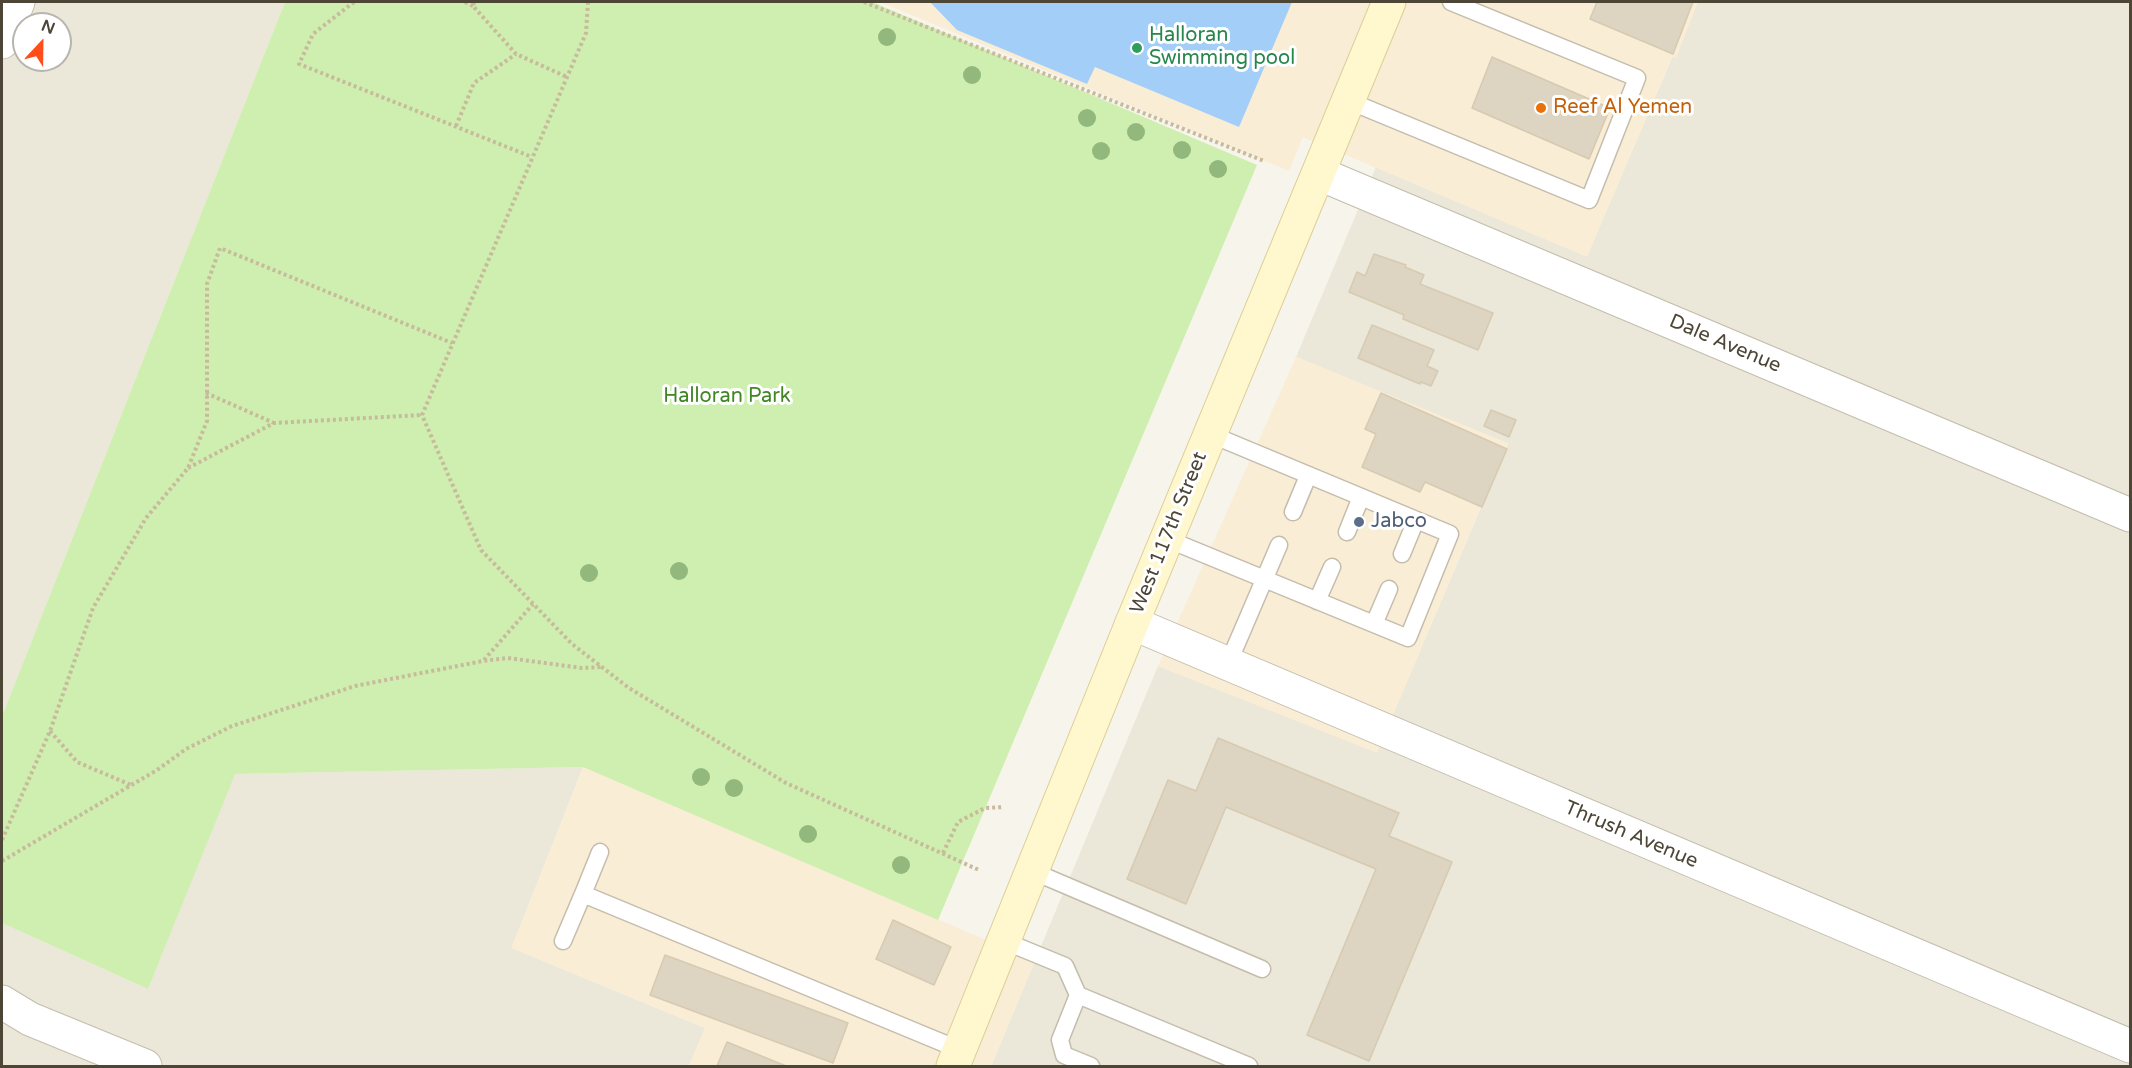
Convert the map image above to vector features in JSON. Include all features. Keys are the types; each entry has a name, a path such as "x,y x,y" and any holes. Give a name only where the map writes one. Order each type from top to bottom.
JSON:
{"main road":[{"name":"West 117th Street","path":"956,1058 1132,623 1320,174 1389,2"}],"street":[{"path":"2,42 18,2"},
{"name":"Dale Avenue","path":"1320,174 2130,515"},
{"name":"Thrush Avenue","path":"1132,623 2130,1046"},
{"path":"2,1002 30,1019 145,1066"}],"lane":[{"path":"1349,101 1589,200 1637,78 1451,2"},
{"path":"1167,539 1408,638 1450,534 1210,434"},
{"path":"1293,512 1308,476"},
{"path":"1347,532 1360,497"},
{"path":"1402,554 1416,520"},
{"path":"1228,664 1279,545"},
{"path":"1317,601 1332,567"},
{"path":"1374,624 1389,589"},
{"path":"563,941 600,852"},
{"path":"1032,871 1262,969"},
{"path":"583,894 956,1058"},
{"path":"1004,941 1065,966 1078,995 1249,1066"},
{"path":"1078,995 1060,1040 1064,1055 1091,1066"}],"path":[{"path":"354,2 313,34 299,64 532,157"},
{"path":"465,2 474,4 516,54 567,77"},
{"path":"588,2 586,33 422,415 481,550 573,644 629,688 786,783 979,870"},
{"path":"864,2 1264,161"},
{"path":"456,126 474,83 516,54"},
{"path":"2,840 50,731 93,608 146,518 188,468 207,421 207,284 220,248 452,343"},
{"path":"206,393 274,423"},
{"path":"188,468 274,423 422,415"},
{"path":"483,661 533,604"},
{"path":"2,861 131,785 186,749 231,726 355,686 483,661 508,658 582,668 602,667"},
{"path":"50,731 77,762 131,785"},
{"path":"943,853 958,822 985,808 1004,807"}],"shaded area":[{"path":"2,2 285,2 2,716"},
{"path":"880,2 1698,2 1676,58 1672,57 1587,257 1303,137 1289,171"},
{"path":"1696,2 2130,2 2130,1066 991,1066 1158,666 1377,752 1508,444 1296,357 1376,167 1587,256"},
{"path":"1296,357 1508,443 1377,753 1158,666"},
{"path":"583,767 512,948 705,1028 689,1066 2,1066 2,923 148,989 234,774"},
{"path":"583,767 1035,961 991,1066 689,1066 705,1028 511,948"}],"green space":[{"name":"Halloran Park","path":"285,2 872,2 1257,165 938,920 583,767 235,774 148,989 2,923 2,716"}],"water":[{"name":"Halloran Swimming pool","path":"930,2 1292,2 1239,127 1095,67 1087,84 957,30"}],"building":[{"path":"1597,2 1693,2 1673,54 1590,19"},
{"name":"Reef Al Yemen","path":"1492,57 1610,108 1589,159 1472,108"},
{"path":"1374,254 1406,265 1405,267 1424,275 1420,284 1493,313 1478,350 1403,319 1404,315 1349,292 1357,272 1365,276"},
{"path":"1372,325 1434,350 1427,366 1438,371 1431,386 1421,382 1420,384 1358,358"},
{"path":"1381,393 1507,449 1482,507 1425,482 1420,492 1362,467 1376,434 1365,429"},
{"path":"1491,410 1516,420 1509,437 1484,426"},
{"path":"1218,738 1399,813 1389,836 1452,862 1369,1061 1307,1035 1376,869 1226,807 1186,904 1127,879 1168,780 1196,791"},
{"path":"893,920 951,947 934,985 876,959"},
{"path":"665,955 848,1023 833,1063 650,995"},
{"path":"727,1042 786,1066 717,1066"}],"place":[{"name":"Halloran Swimming pool","path":"1137,48"},
{"name":"Reef Al Yemen","path":"1541,108"},
{"name":"Jabco","path":"1359,522"}]}
